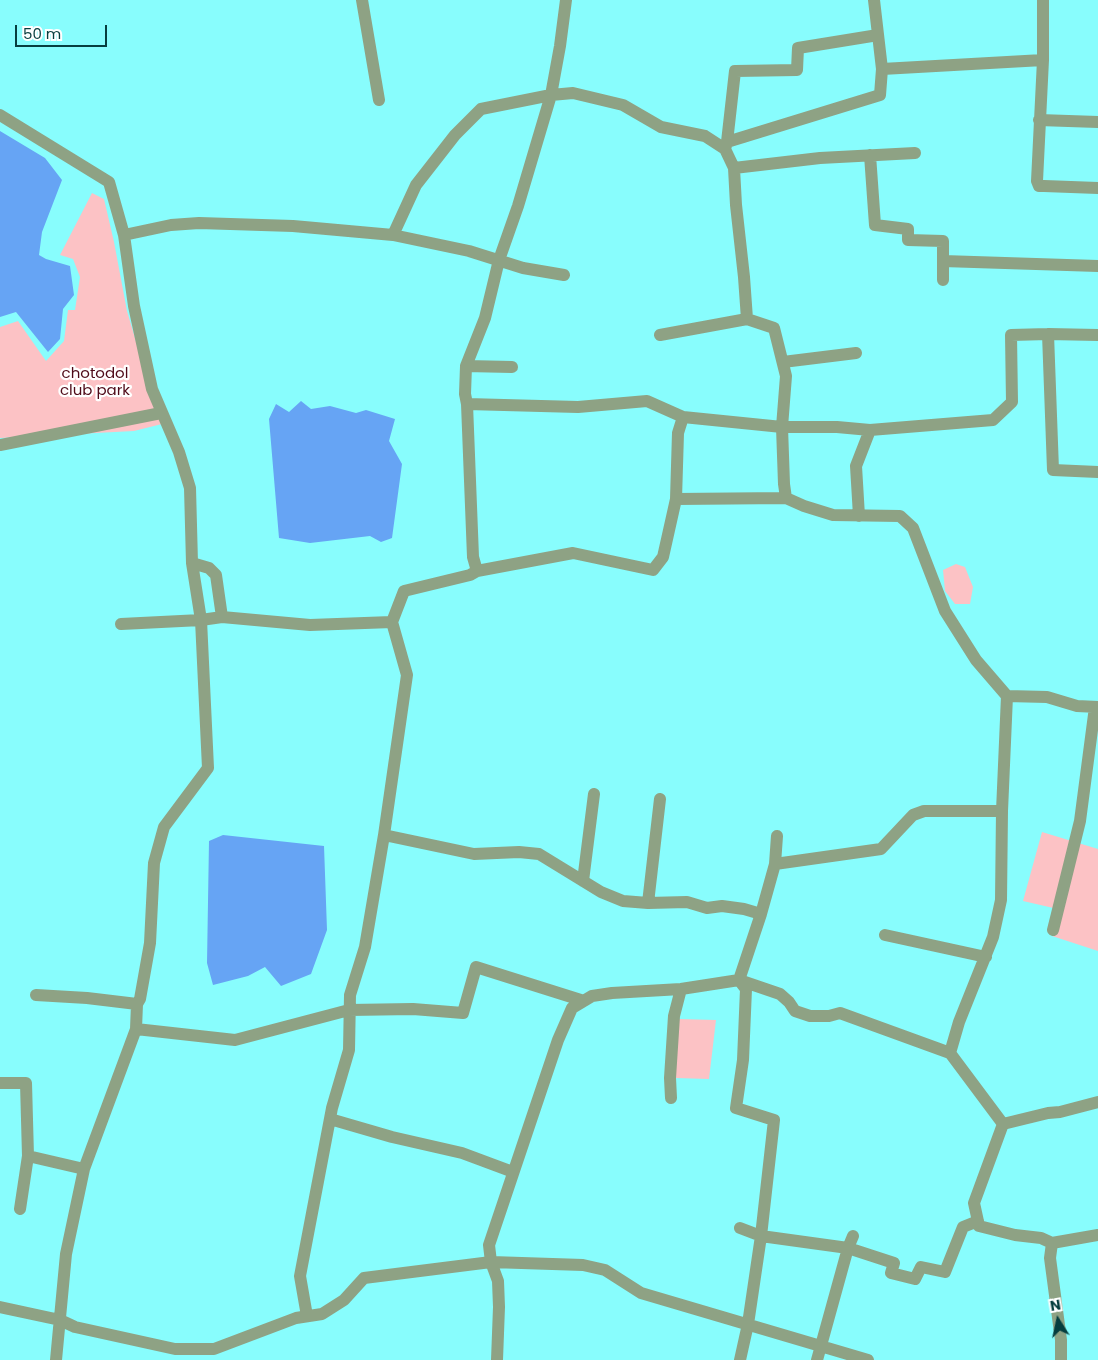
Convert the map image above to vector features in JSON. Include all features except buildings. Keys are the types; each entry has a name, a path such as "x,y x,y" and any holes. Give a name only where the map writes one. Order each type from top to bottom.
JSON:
{"street":[{"path":"362,0 378,100"},
{"path":"477,570 474,557 465,394 466,366 485,318 499,260 518,206 551,95 566,0"},
{"path":"393,235 416,185 455,135 481,109 551,95 573,93 623,105 661,127 705,136 726,145 880,95 882,69 874,0"},
{"path":"1043,0 1043,60 1037,181 1040,186 1098,188"},
{"path":"747,319 734,168 726,145 735,71 796,70 798,48 878,35"},
{"path":"882,69 1043,60"},
{"path":"0,115 109,182 124,235 134,306 152,389 179,452 190,488 192,563 201,620 208,768 164,827 154,864 150,942 140,999 137,1004 136,1029 84,1169 66,1254 56,1360"},
{"path":"1039,120 1098,122"},
{"path":"734,168 820,158 916,153"},
{"path":"870,155 875,225 908,229 908,240 943,241 943,280"},
{"path":"124,235 171,225 199,223 293,226 393,235 469,251 523,268 564,275"},
{"path":"943,260 1003,264 1098,266"},
{"path":"660,335 747,319 774,328 786,376 782,427 786,498"},
{"path":"1048,334 1053,470 1098,472"},
{"path":"467,404 578,407 647,401 683,417 782,427 837,427 870,430 993,420 1012,402 1010,335 1098,335"},
{"path":"783,362 856,353"},
{"path":"466,366 512,368"},
{"path":"0,445 162,413"},
{"path":"307,1316 300,1276 330,1119 349,1050 350,995 365,947 384,835 407,675 392,622 404,591 470,575 477,570 573,552 653,570 663,557 676,500 678,433 683,417"},
{"path":"859,516 856,466 870,430"},
{"path":"676,500 786,498 833,515 900,516 913,528 945,611 976,660 1007,696 1002,811 1001,900 993,937 959,1022 950,1052"},
{"path":"192,563 209,568 216,575 222,616"},
{"path":"121,624 201,620 222,616 310,625 392,622"},
{"path":"1007,696 1047,697 1077,706 1096,707 1080,821 1053,930"},
{"path":"583,881 594,794"},
{"path":"648,903 660,799"},
{"path":"776,864 881,849 913,814 924,811 1002,811"},
{"path":"384,835 474,854 519,852 539,854 601,892 623,901 648,903 686,902 707,908 722,906 761,914"},
{"path":"739,980 776,864 776,836"},
{"path":"885,935 986,956"},
{"path":"136,1029 235,1040 349,1010 413,1009 463,1013 476,968 584,1001"},
{"path":"739,980 746,989 742,1060 736,1108 774,1120 761,1236 748,1324 740,1360"},
{"path":"497,1360 498,1281 491,1262 489,1246 558,1040 572,1008 592,996 681,989 739,980 780,994 795,1011 810,1016 828,1016 840,1013 950,1052 1004,1124"},
{"path":"671,1098 670,1078 674,1016 681,989"},
{"path":"36,996 87,998 137,1004"},
{"path":"0,1083 26,1083 28,1156 20,1208"},
{"path":"1004,1124 1098,1102"},
{"path":"330,1119 392,1137 462,1153 513,1172"},
{"path":"1004,1124 974,1203 979,1226 1015,1235 1041,1238 1052,1243 1098,1235"},
{"path":"28,1156 84,1169"},
{"path":"740,1228 761,1236 851,1242 894,1263 891,1273 914,1279 921,1267 945,1272 963,1227 978,1221"},
{"path":"817,1360 851,1242"},
{"path":"1052,1243 1050,1258 1061,1340 1061,1360"},
{"path":"0,1307 60,1320 76,1327 175,1349 215,1354 296,1318 322,1314 344,1300 364,1278 491,1262 574,1264 604,1270 640,1293 868,1360"}],"green space":[{"name":"chotodol club park","path":"92,193 104,199 127,311 150,389 166,423 134,431 0,438 0,327 18,321 46,361 64,341 68,310 75,310 80,277 73,259 60,255"},
{"path":"956,564 965,567 973,587 970,604 955,604 945,591 943,570"},
{"path":"1042,832 1098,849 1098,951 1052,936 1062,910 1023,901"},
{"path":"679,1019 716,1020 709,1079 675,1078"}],"water":[{"path":"0,131 45,158 62,180 42,232 39,255 70,266 74,295 63,309 60,339 48,352 16,312 0,317"},
{"path":"301,401 311,409 330,406 356,413 366,410 395,419 389,441 402,464 392,538 381,542 370,536 310,543 279,538 269,419 276,404 289,412"},
{"path":"223,835 324,846 327,930 311,974 281,986 265,967 248,976 213,985 207,963 209,841"}]}
